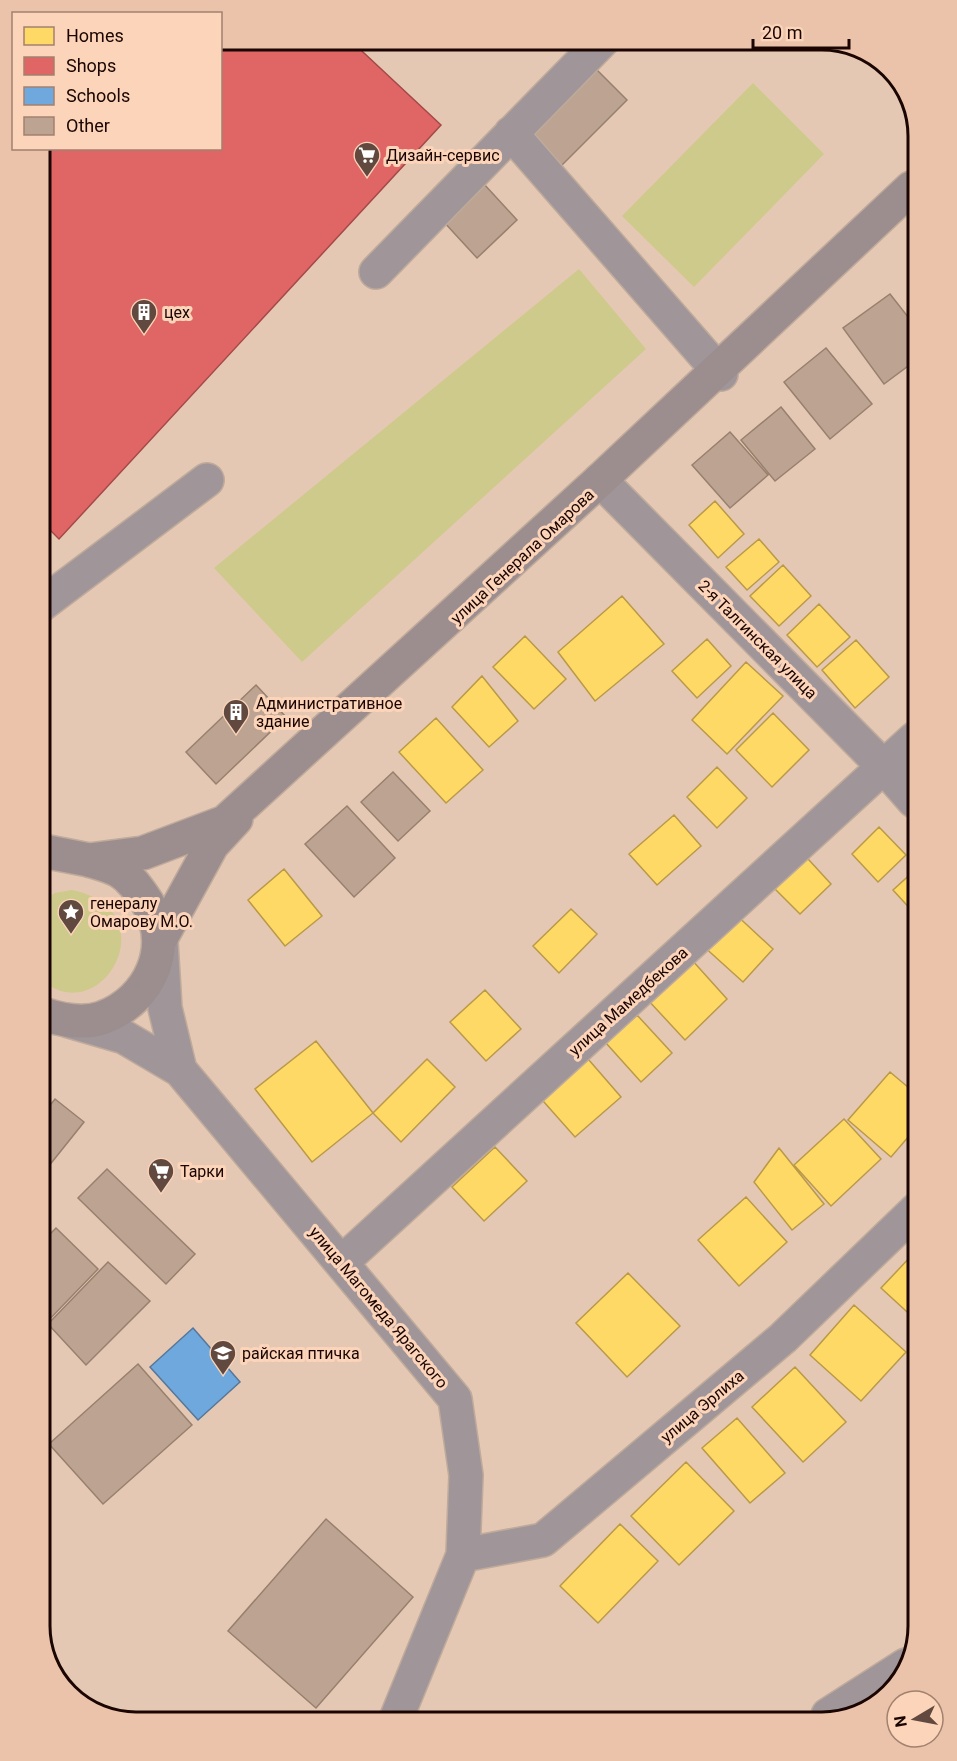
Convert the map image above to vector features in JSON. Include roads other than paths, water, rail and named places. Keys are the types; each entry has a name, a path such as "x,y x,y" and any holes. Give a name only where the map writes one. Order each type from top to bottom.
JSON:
{"main road":[{"name":"улица Генерала Омарова","path":"719,372 908,191"},
{"name":"улица Генерала Омарова","path":"56,1018 101,1018 130,1003 148,981 160,938 212,845 227,827 908,198"},
{"name":"улица Генерала Омарова","path":"89,860 143,852 225,822 602,481"},
{"path":"50,852 89,860 119,871 137,886 153,913 160,938"},
{"path":"50,865 73,859 89,860"}],"street":[{"path":"376,272 594,50"},
{"path":"511,134 719,372"},
{"path":"50,598 207,480"},
{"name":"2-я Талгинская улица","path":"602,481 885,768 908,794"},
{"name":"улица Мамедбекова","path":"342,1262 908,745"},
{"path":"160,938 165,1008 180,1070"},
{"path":"56,1018 124,1037 180,1070"},
{"name":"улица Магомеда Ярагского","path":"180,1070 455,1399 466,1475 463,1555 399,1711"},
{"name":"улица Эрлиха","path":"463,1555 543,1540 783,1338 908,1218"},
{"path":"835,1710 892,1674"}],"place":[{"name":"Дизайн-сервис","path":"367,178"},
{"name":"цех","path":"144,335"},
{"name":"Административное здание","path":"236,735"},
{"name":"генералу Омарову М.О.","path":"71,935"},
{"name":"Тарки","path":"161,1194"},
{"name":"райская птичка","path":"223,1376"}]}
